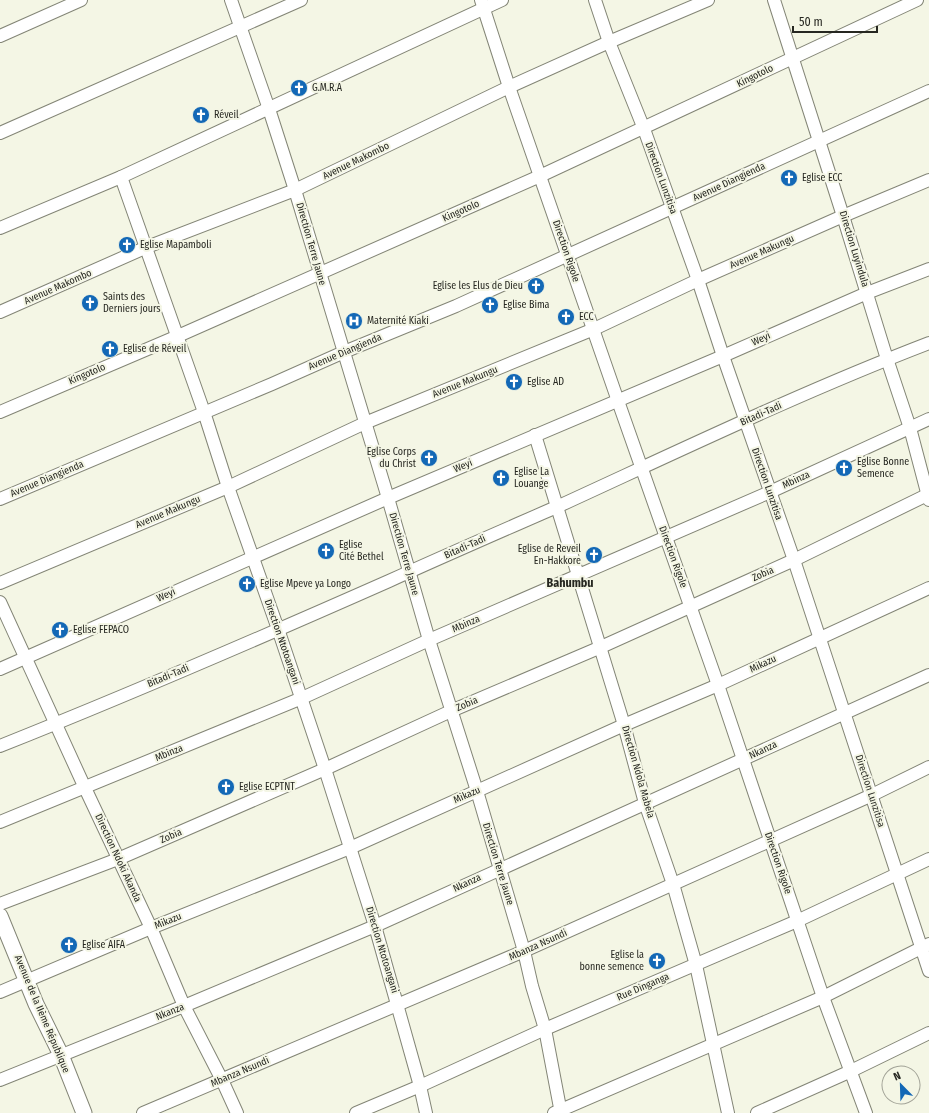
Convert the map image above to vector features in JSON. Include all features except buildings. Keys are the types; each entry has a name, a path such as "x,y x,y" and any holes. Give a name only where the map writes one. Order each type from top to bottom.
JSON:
{"street":[{"path":"0,36 81,0"},
{"name":"Direction Terre Jaune","path":"231,0 296,190 429,640 477,791 524,951 532,986 545,1029 559,1112"},
{"path":"0,133 302,0"},
{"path":"0,228 121,177 269,109 483,4 502,0"},
{"name":"Direction Lunzitisa","path":"595,0 609,42 644,129 698,280 794,560 897,874 925,946 929,971"},
{"name":"Avenue Makombo","path":"0,312 147,248 296,190 509,87 708,0"},
{"name":"Direction Luyindula","path":"774,0 868,293 887,359 910,428 929,496"},
{"name":"Kingotolo","path":"0,412 178,336 540,176 644,129 793,57 917,0"},
{"name":"Direction Rigole","path":"483,4 509,87 567,255 691,606 823,996 866,1113"},
{"name":"Avenue Diangienda","path":"0,500 344,352 456,306 929,91"},
{"name":"Direction Ntotoangani","path":"121,177 178,336 228,487 302,698 375,926 420,1086 426,1113"},
{"name":"Avenue Makungu","path":"0,583 228,487 365,423 594,329 698,280 929,180"},
{"name":"Weyi","path":"0,669 388,498 868,293 929,269"},
{"name":"Bitadi-Tadi","path":"0,746 56,724 278,629 558,506 746,420 887,359 929,343"},
{"name":"Mbinza","path":"0,822 302,698 429,640 770,492 929,419"},
{"name":"Direction Ndola Mabela","path":"535,435 601,647 645,803 673,884 696,965 728,1113"},
{"name":"Zobia","path":"0,904 118,859 325,769 451,711 601,647 794,560 929,496"},
{"name":"Mikazu","path":"0,992 151,928 350,848 624,725 718,685 929,588"},
{"name":"Direction Ndoki Akanda","path":"0,602 151,928 184,1006 222,1080 237,1113"},
{"name":"Nkanza","path":"0,1080 184,1006 375,926 499,868 929,675"},
{"name":"Mbanza Nsundi","path":"144,1113 524,951 872,795 929,767"},
{"name":"Rue Dinganga","path":"356,1113 420,1086 545,1029 696,965 929,859"},
{"name":"Avenue de la IIème République","path":"0,916 36,1004 61,1055 84,1113"},
{"path":"559,1112 823,996 925,946"},
{"path":"757,1113 851,1071 929,1033"}],"place":[{"name":"G.M.R.A","path":"299,88"},
{"name":"Réveil","path":"201,115"},
{"name":"Eglise ECC","path":"789,178"},
{"name":"Eglise Mapamboli","path":"127,245"},
{"name":"Eglise les Elus de Dieu","path":"536,286"},
{"name":"Saints des Derniers jours","path":"90,303"},
{"name":"Eglise Bima","path":"490,305"},
{"name":"ECC","path":"566,317"},
{"name":"Maternité Kiaki","path":"354,321"},
{"name":"Eglise de Réveil","path":"110,349"},
{"name":"Eglise AD","path":"514,382"},
{"name":"Eglise Corps du Christ","path":"429,458"},
{"name":"Eglise Bonne Semence","path":"844,468"},
{"name":"Eglise La Louange","path":"501,478"},
{"name":"Eglise Cité Bethel","path":"326,551"},
{"name":"Eglise de Reveil En-Hakkore","path":"594,555"},
{"name":"Eglise Mpeve ya Longo","path":"247,584"},
{"name":"Eglise FEPACO","path":"60,630"},
{"name":"Eglise ECPTNT","path":"226,787"},
{"name":"Eglise AIFA","path":"69,945"},
{"name":"Eglise la bonne semence","path":"657,961"}],"district":[{"name":"Bahumbu","path":"570,583"}]}
